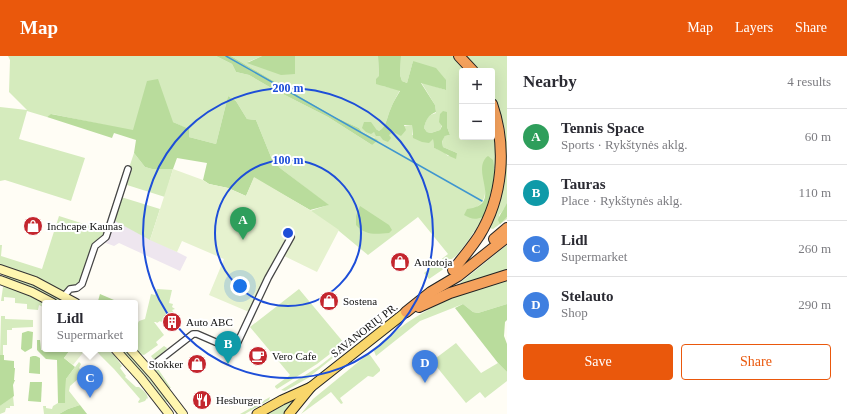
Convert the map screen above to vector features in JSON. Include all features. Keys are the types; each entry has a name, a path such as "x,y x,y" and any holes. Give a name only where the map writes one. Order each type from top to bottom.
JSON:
{"highway":[{"path":"459,56 470,68"},
{"path":"453,270 481,232 498,193 503,155 500,130 495,114"},
{"name":"SAVANORIŲ PR.","path":"406,312 431,292 453,270 507,228"},
{"name":"SAVANORIŲ PR.","path":"431,292 458,276 507,237"},
{"path":"406,312 450,293 507,275"}],"main road":[{"path":"47,300 32,292 1,280 2,269 35,281 71,300"},
{"name":"SAVANORIŲ PR.","path":"289,414 311,387 406,312"},
{"path":"118,352 141,378 169,414"},
{"path":"133,352 183,414"},
{"name":"SAVANORIŲ PR.","path":"257,414 282,400 311,387"},
{"path":"163,407 171,408 176,405"}],"street":[{"path":"64,296 70,289 77,288 82,284 95,246 106,237 128,169"},
{"path":"148,369 193,334 197,334 227,347 236,346 268,278 291,237"}],"shaded area":[{"path":"115,221 187,257 180,271 119,243 114,246 103,242 109,237"}],"green space":[{"path":"8,56 216,56 232,64 236,72 249,75 328,117 372,145 375,138 362,132 359,128 335,117 231,56 262,56 248,62 295,74 295,56 378,56 379,76 383,86 400,90 384,126 379,131 376,129 374,132 384,135 406,125 412,125 412,135 433,138 434,148 443,151 448,156 457,153 443,147 442,140 445,136 450,135 447,127 447,112 440,130 431,133 427,132 424,128 426,120 431,115 436,113 435,105 421,82 446,90 413,61 407,83 402,81 400,75 401,56 456,56 467,68 459,68 459,140 495,140 495,121 499,137 493,203 468,241 456,256 446,263 448,266 429,279 424,273 448,254 418,217 368,255 339,231 310,211 328,205 280,168 271,157 256,120 247,119 236,101 228,96 216,144 189,137 188,129 173,122 133,131 52,114 47,117 27,111 19,139 85,158 71,201 5,180 0,181 0,107 27,110 9,92 10,60","holes":["482,168 495,168 483,217 475,208 480,205 485,196"]},
{"path":"216,56 231,56 335,117 359,128 362,132 378,140 372,145 328,117 249,75 236,72 232,64"},
{"path":"262,56 295,56 295,74 281,75 247,63"},
{"path":"378,56 401,56 400,75 402,81 407,83 413,61 436,68 446,80 446,90 421,83 435,105 436,112 428,118 424,128 427,132 431,133 440,130 442,126 439,122 440,114 443,111 447,112 447,127 450,135 445,136 442,141 443,147 457,153 456,159 434,148 433,139 429,143 413,138 412,125 404,125 406,130 401,136 393,132 389,135 391,138 388,142 383,140 380,136 376,136 374,132 371,134 362,128 364,122 371,122 379,131 382,129 400,91 376,84 376,79 379,76"},
{"path":"465,56 507,56 507,202 505,208 499,215 500,223 507,217 507,219 493,229 489,228 494,216 503,180 505,130 495,103 495,68 475,68"},
{"path":"158,79 173,122 189,129 189,137 216,144 228,96 236,101 247,119 256,120 271,157 280,168 329,205 310,210 254,178 246,196 228,188 209,184 203,180 207,163 177,158 173,169 152,169 145,167 134,153 136,140 114,133 112,138 47,117 51,114 133,130 147,81"},
{"path":"134,153 145,167 152,169 173,169 165,197 127,185 132,169 129,168"},
{"path":"488,156 493,160 494,166 490,196 483,217 475,219 464,215 467,209 478,206 484,201 485,186 482,170 483,162"},
{"path":"173,169 203,180 209,184 228,188 246,196 254,177 310,210 339,230 317,272 278,253 249,312 209,295 224,259 182,241 177,252 150,240"},
{"path":"121,197 160,209 150,240 115,221"},
{"path":"507,202 507,217 500,224 498,220"},
{"path":"360,206 389,225 392,230 389,233 375,234 367,233 360,229 356,225 356,216"},
{"path":"59,216 106,231 80,284 62,292 0,266 0,245 2,245 1,256 42,269"},
{"path":"507,245 507,272 462,284 460,283"},
{"path":"6,275 33,283 64,300 53,300 37,291 5,279"},
{"path":"507,279 507,304 478,313 473,312 463,304 420,321 376,356 374,351 376,347 403,325 431,308 463,294"},
{"path":"6,285 32,295 42,301 42,306 39,305 38,310 27,309 27,304 15,303 15,298 4,297 4,301 1,301 3,287"},
{"path":"157,289 172,290 169,303 173,304 172,307 175,309 172,310 174,313 161,322 154,322 164,335 156,342 158,345 144,355 138,352 138,323 139,321 145,319 151,294 155,295"},
{"path":"299,289 344,343 317,364 277,389 275,386 290,375 250,327"},
{"path":"100,294 114,300 98,300"},
{"path":"463,304 473,312 478,313 507,304 507,320 505,322 504,336 507,344 507,372 498,363 455,308"},
{"path":"1,316 5,316 5,319 33,320 33,327 12,328 12,330 7,330 7,345 3,345 3,355 0,355"},
{"path":"28,331 33,332 32,348 25,352 21,349 22,333"},
{"path":"37,340 40,340 42,352 69,352 64,358 75,367 66,379 65,403 58,403 57,360 46,359 37,350"},
{"path":"456,343 481,373 498,363 507,372 507,381 485,398 480,392 466,403 432,361"},
{"path":"164,346 167,348 165,352 154,360 151,356"},
{"path":"344,347 344,349 308,378 285,391 281,390 318,367"},
{"path":"69,352 84,352 73,365 64,358"},
{"path":"98,352 110,352 114,355 122,366 120,368 126,376 125,377 136,387 139,387 144,391 148,399 147,398 145,401 139,403 138,402 140,399"},
{"path":"122,352 126,352 149,374 169,402 166,402 146,376"},
{"path":"368,354 380,371 373,377 368,376 340,398 343,403 341,404 331,392 301,414 313,399"},
{"path":"0,355 4,355 4,360 14,361 15,380 13,385 14,396 0,406"},
{"path":"33,356 40,358 40,374 29,373 30,357"},
{"path":"79,362 81,364 79,368 83,373 85,373 70,386 69,391 80,405 59,414 44,414 43,406 52,409 53,406 58,403 65,402 66,379"},
{"path":"156,366 171,388 169,388 155,372"},
{"path":"30,382 42,382 41,402 28,401"},
{"path":"13,396 14,406 6,408 5,412 0,414 0,406"},
{"path":"270,397 269,400 245,414 240,414"},
{"path":"296,398 296,401 284,414 268,414"},
{"path":"80,405 87,414 59,414 68,409"}],"waterway":[{"path":"226,56 482,201"}],"place":[{"name":"Inchcape Kaunas","path":"33,226"},
{"name":"Tennis Space","path":"243,240"},
{"name":"Autotoja","path":"400,262"},
{"name":"Sostena","path":"329,301"},
{"name":"Auto ABC","path":"172,322"},
{"name":"Vero Cafe","path":"258,356"},
{"name":"Stokker","path":"197,364"},
{"name":"Tauras","path":"228,364"},
{"name":"Stelauto","path":"425,383"},
{"name":"Lidl","path":"90,398"},
{"name":"Hesburger","path":"202,400"}]}
